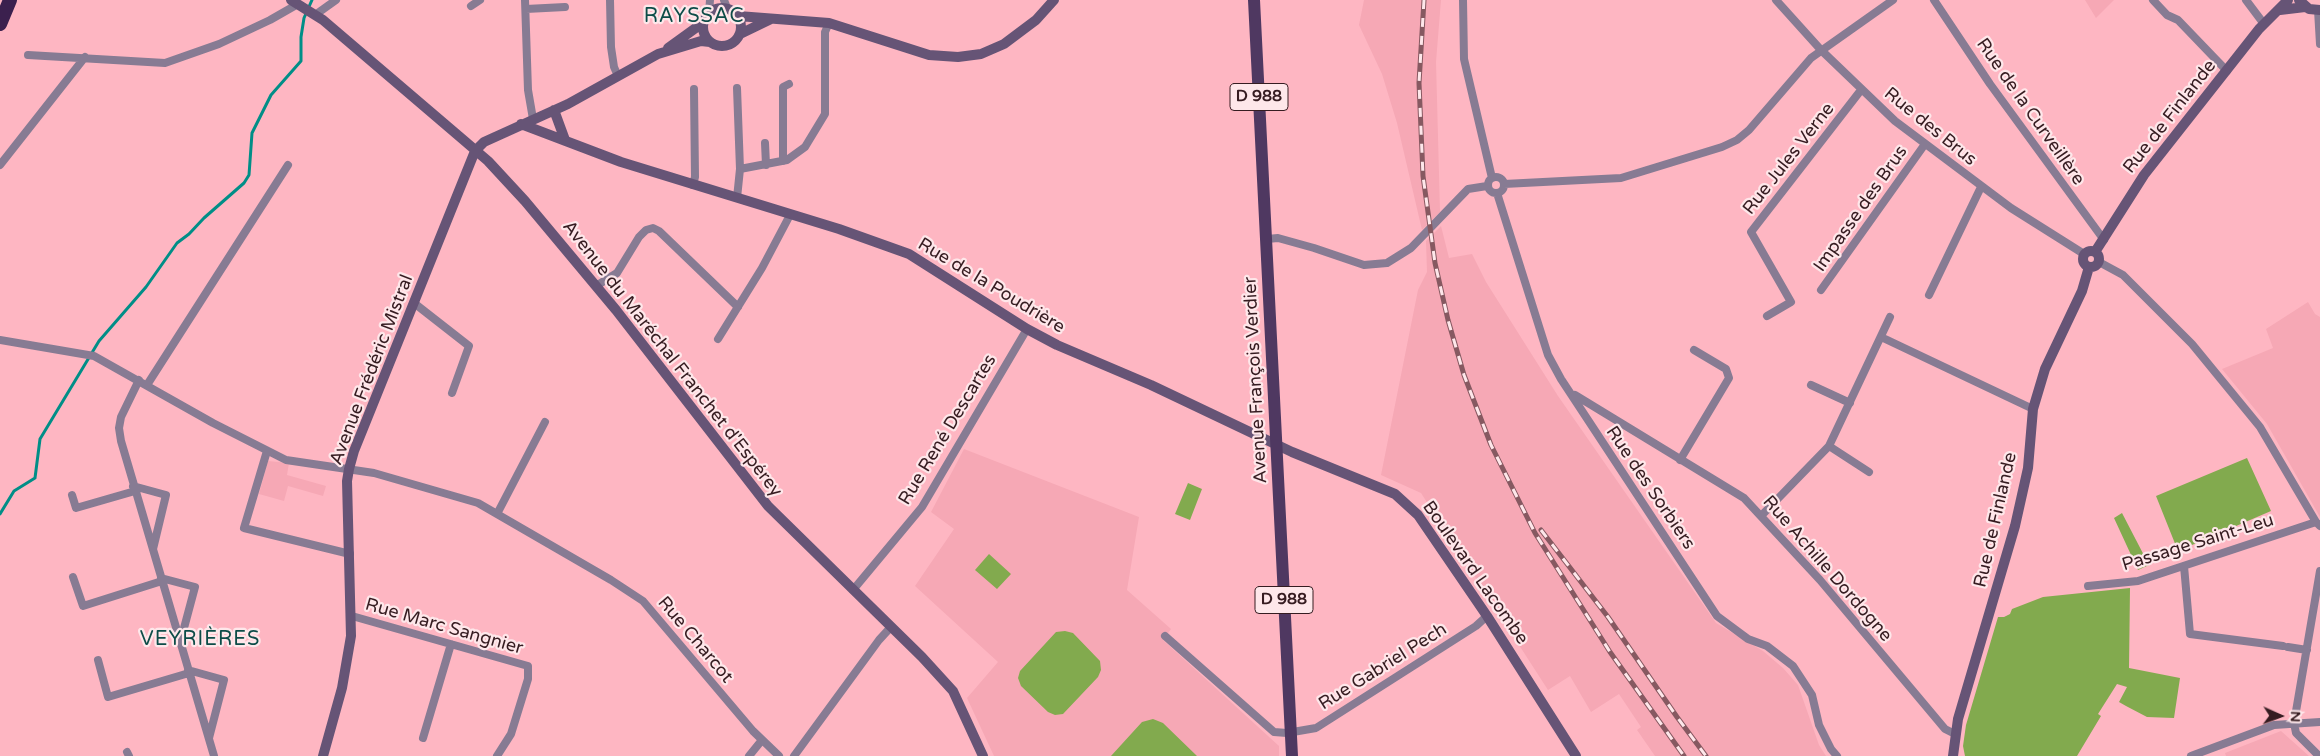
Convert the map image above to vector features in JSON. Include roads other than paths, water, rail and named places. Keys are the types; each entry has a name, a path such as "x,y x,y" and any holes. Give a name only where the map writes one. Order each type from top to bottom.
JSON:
{"highway":[{"path":"0,24 10,0"}],"main road":[{"name":"Avenue François Verdier","path":"1254,1 1278,444 1292,756"}],"street":[{"path":"28,55 165,63 219,44 270,20 304,8 336,0"},
{"path":"471,6 480,0"},
{"path":"525,0 528,90 533,119"},
{"path":"610,0 611,47 614,67 618,76"},
{"path":"710,0 704,33 710,42"},
{"path":"738,16 829,23 930,55 958,57 981,54 1004,44 1036,20 1054,0"},
{"path":"1267,239 1278,238 1364,265 1387,263 1411,248 1468,189 1487,186 1492,178 1464,59 1463,0"},
{"name":"Rue des Brus","path":"1776,0 1821,50 1861,90 1925,144 1981,187 2061,241 2084,254"},
{"path":"1504,184 1621,178 1722,147 1737,140 1749,130 1811,58 1893,0"},
{"name":"Rue de la Curveillère","path":"1934,0 1990,84 2104,240"},
{"path":"2153,0 2167,15 2178,20 2227,71"},
{"path":"2246,0 2264,24"},
{"name":"Rue de Finlande","path":"2095,252 2144,175 2264,24 2288,0"},
{"path":"476,151 484,142 554,110 661,53 717,8 725,4 738,16 742,28 740,34 733,43 727,46 721,47 710,42 701,41 661,53"},
{"path":"2280,10 2302,4 2319,10 2320,44"},
{"path":"526,9 564,7"},
{"name":"Avenue du Maréchal Franchet d'Espérey","path":"304,8 476,151 526,201 596,286 768,506 953,691 983,756"},
{"path":"740,34 772,19"},
{"path":"740,169 783,161 805,147 825,114 824,39 829,23"},
{"path":"0,165 84,57"},
{"path":"783,161 783,87 789,84"},
{"path":"737,88 740,169 737,198"},
{"path":"692,185 695,170 694,89"},
{"name":"Rue Jules Verne","path":"1767,316 1791,302 1751,232 1861,90"},
{"path":"554,110 565,140"},
{"name":"Rue de la Poudrière","path":"521,124 621,162 839,229 909,254 1027,329 1058,345 1151,385 1278,444"},
{"path":"765,143 766,165"},
{"name":"Impasse des Brus","path":"1821,290 1925,144"},
{"name":"Avenue Frédéric Mistral","path":"323,756 342,688 350,645 352,616 347,481 349,469 354,451 476,151"},
{"path":"147,385 288,165"},
{"path":"1487,186 1492,193 1502,191 1504,184 1500,178 1492,178"},
{"path":"1929,295 1981,187"},
{"name":"Rue des Sorbiers","path":"1497,193 1548,355 1561,379 1573,394 1592,428 1717,616 1748,639 1767,646 1794,666 1812,695 1819,725 1830,749 1837,756"},
{"path":"718,338 778,241 790,215"},
{"path":"596,286 617,273 639,237 646,230 653,228 659,231 738,307"},
{"path":"2094,265 2099,256 2095,252 2088,251 2084,254 2083,262 2123,275 2192,344 2260,427 2318,524"},
{"name":"Rue de Finlande","path":"1953,756 1954,734 2015,526 2028,468 2033,409 2045,369 2094,265"},
{"path":"414,303 469,346 452,392"},
{"path":"1762,515 1828,446 1890,317"},
{"name":"Rue René Descartes","path":"853,590 922,507 1027,329"},
{"path":"1881,337 2033,409"},
{"name":"Rue Charcot","path":"0,340 92,356 140,380 286,460 374,473 478,503 611,580 643,601 689,658 762,740 779,756"},
{"path":"1680,460 1729,378 1726,369 1694,350"},
{"path":"140,380 121,417 119,428 134,489 214,755 204,756"},
{"path":"1811,385 1850,403"},
{"name":"Rue Achille Dordogne","path":"1573,394 1744,498 1762,515 1820,580 1938,721 1947,731 1954,734"},
{"path":"1592,428 1600,416 1606,415"},
{"path":"497,514 545,422"},
{"name":"Boulevard Lacombe","path":"1278,444 1292,452 1395,494 1407,503 1418,515 1487,616 1576,756"},
{"path":"1828,446 1869,472"},
{"path":"267,451 244,528 350,554"},
{"path":"72,495 76,508 134,489 166,495 152,550"},
{"name":"Passage Saint-Leu","path":"2088,586 2138,581 2318,524"},
{"path":"2184,566 2190,634 2307,650"},
{"path":"2319,756 2296,733 2294,723 2320,571"},
{"path":"73,577 82,606 161,580 195,588 180,644"},
{"name":"Rue Marc Sangnier","path":"352,616 528,666 528,679 511,734 497,756"},
{"name":"Rue Gabriel Pech","path":"1290,732 1316,728 1476,626 1487,616"},
{"path":"794,756 879,640 890,628"},
{"path":"1165,636 1274,732 1280,734 1290,732"},
{"path":"423,738 451,644"},
{"path":"98,660 108,697 188,672 224,680 209,739"},
{"path":"2191,756 2274,725 2320,722"},
{"path":"749,756 762,740"}],"waterway":[{"path":"0,514 14,491 35,478 40,439 99,341 146,287 177,243 244,183 249,175 252,133 271,95 301,61 301,37 304,18 312,0"}],"railway":[{"path":"1424,0 1419,83 1423,176 1435,263 1448,320 1464,375 1491,445 1535,533 1610,652 1684,756"},
{"path":"1541,530 1608,617 1706,756"}],"district":[{"name":"RAYSSAC","path":"694,17"},
{"name":"VEYRIÈRES","path":"200,640"}]}
